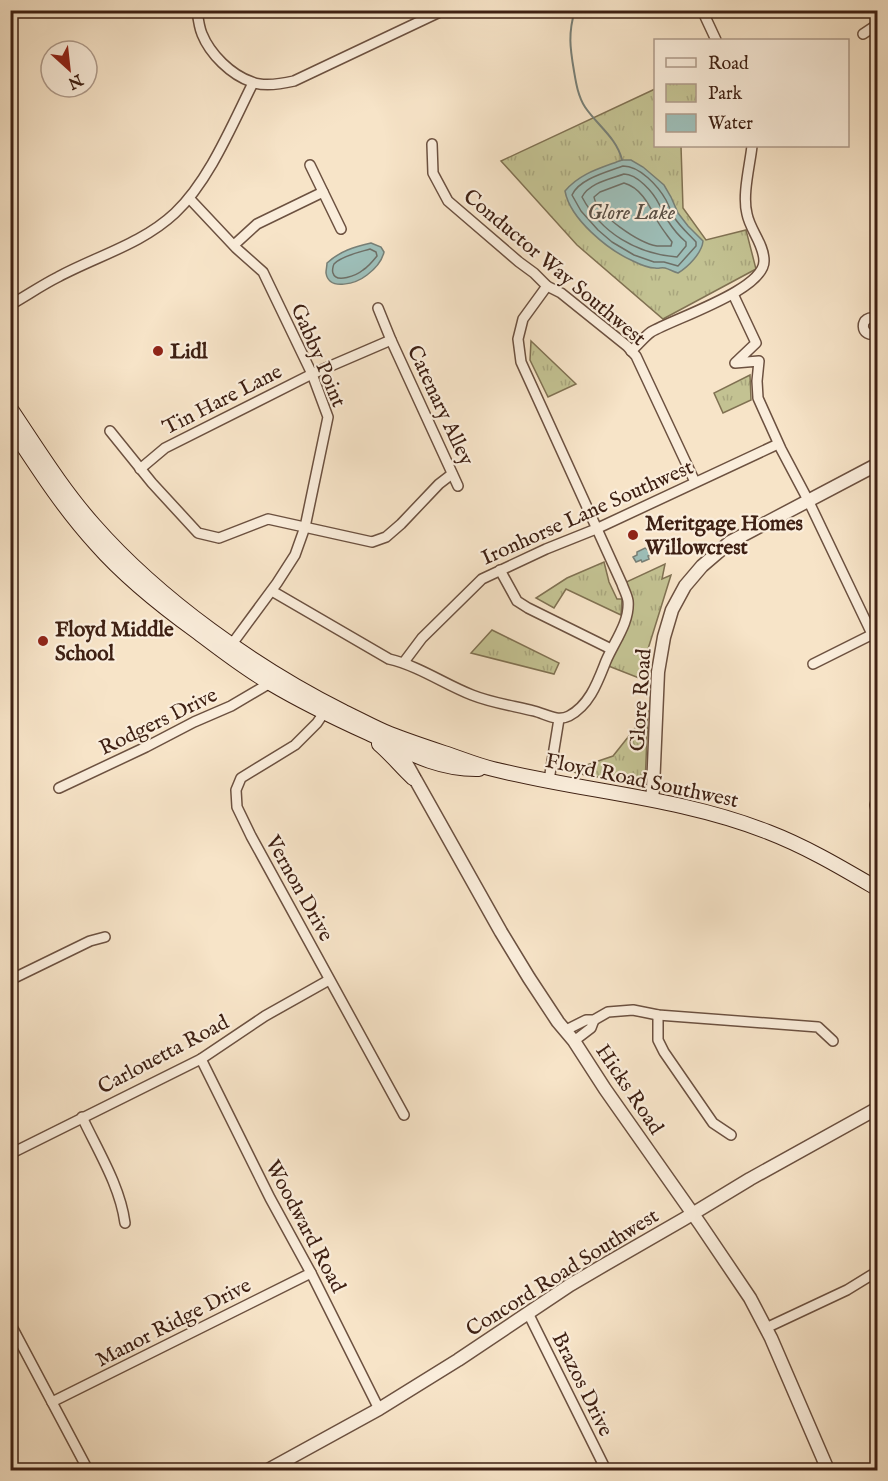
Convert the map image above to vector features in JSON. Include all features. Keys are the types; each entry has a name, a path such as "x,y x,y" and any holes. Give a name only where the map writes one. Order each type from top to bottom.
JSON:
{"main road":[{"name":"Floyd Road Southwest","path":"10,408 71,497 115,549 166,595 232,644 354,728 436,764 462,769 491,769"},
{"name":"Floyd Road Southwest","path":"10,426 61,502 97,546 121,570 182,621 270,683 389,734 491,769 652,799 704,811 768,831 829,860 876,886"},
{"path":"354,728 388,752 413,778"}],"street":[{"path":"197,10 202,33 208,46 223,64 253,83 283,84 294,81 444,10"},
{"path":"702,10 716,39"},
{"path":"863,34 878,24"},
{"path":"10,305 58,277 139,238 161,225 175,213 194,192 216,156 253,83"},
{"name":"Conductor Way Southwest","path":"432,144 433,173 448,201 547,286 561,293 636,356 695,482"},
{"path":"631,351 650,333 732,294 761,272 764,264 762,249 747,216 745,204 752,147"},
{"path":"310,165 341,228"},
{"path":"234,245 257,224 323,192"},
{"name":"Gabby Point","path":"189,198 262,272 312,374 328,417 305,527 295,555 272,591 232,644"},
{"path":"272,591 389,659 404,662 472,696 559,719 570,716 583,706 594,689 625,621 628,601 520,362 518,339 523,319 547,286"},
{"path":"732,294 756,344 735,363 759,361 758,398 778,444 875,633 813,664"},
{"name":"Catenary Alley","path":"378,308 458,486"},
{"path":"877,318 868,318 863,326 867,334 877,335"},
{"name":"Tin Hare Lane","path":"140,469 165,448 312,374 391,340"},
{"path":"110,431 140,469 198,533 219,538 268,519 372,542 386,537 452,474"},
{"name":"Ironhorse Lane Southwest","path":"404,662 422,638 482,579 596,529 778,444"},
{"name":"Glore Road","path":"652,799 658,672 664,637 672,610 685,586 702,566 730,542 878,464"},
{"path":"500,570 517,601 611,649"},
{"name":"Rodgers Drive","path":"59,788 231,706 270,683"},
{"name":"Vernon Drive","path":"327,709 317,723 295,745 241,778 236,790 237,807 404,1115"},
{"path":"549,780 559,719"},
{"name":"Hicks Road","path":"389,734 514,955 558,1022 574,1041 741,1284 766,1328 828,1470"},
{"path":"429,804 419,771 423,766 436,764"},
{"path":"878,795 875,805 878,819"},
{"path":"10,980 90,941 105,937"},
{"name":"Carlouetta Road","path":"10,1154 201,1059 265,1016 329,980"},
{"path":"566,1030 586,1020 594,1020 608,1012 633,1010 658,1015 818,1027 833,1041"},
{"path":"658,1015 658,1040 664,1052 713,1123 731,1135"},
{"path":"574,1041 591,1028 594,1020"},
{"name":"Woodward Road","path":"201,1059 379,1409"},
{"name":"Concord Road Southwest","path":"268,1470 290,1465 599,1268 750,1179 878,1108"},
{"path":"82,1117 115,1186 124,1212 125,1223"},
{"path":"766,1328 847,1290 878,1271"},
{"name":"Manor Ridge Drive","path":"51,1402 311,1273"},
{"name":"Brazos Drive","path":"528,1313 606,1470"},
{"path":"10,1323 88,1470"}],"green space":[{"path":"654,89 654,147 681,147 683,208 706,240 746,230 756,269 663,319 577,245 501,161"},
{"path":"531,341 576,384 548,397 530,360"},
{"path":"750,375 751,400 723,413 714,393"},
{"path":"604,562 609,582 617,599 622,599 621,615 566,589 554,608 536,598 567,578"},
{"path":"665,564 662,579 671,575 639,678 606,665 622,627 628,596 622,584"},
{"path":"492,630 559,663 554,674 471,653"},
{"path":"648,712 645,785 569,771 613,756"}],"water":[{"name":"Glore Lake","path":"622,160 631,160 643,167 664,185 678,213 703,241 694,259 678,273 665,268 644,266 623,256 582,223 568,202 565,191 577,180"},
{"path":"371,243 381,247 384,252 380,262 370,273 357,281 344,284 328,279 327,263 348,250"},
{"path":"645,548 648,550 651,548 654,554 648,556 649,559 636,562 633,557"}],"waterway":[{"path":"575,10 571,26 571,48 579,94 590,114 616,145 622,160"}],"place":[{"name":"Lidl","path":"158,351"},
{"name":"Meritgage Homes Willowcrest","path":"633,535"},
{"name":"Floyd Middle School","path":"43,641"}]}
